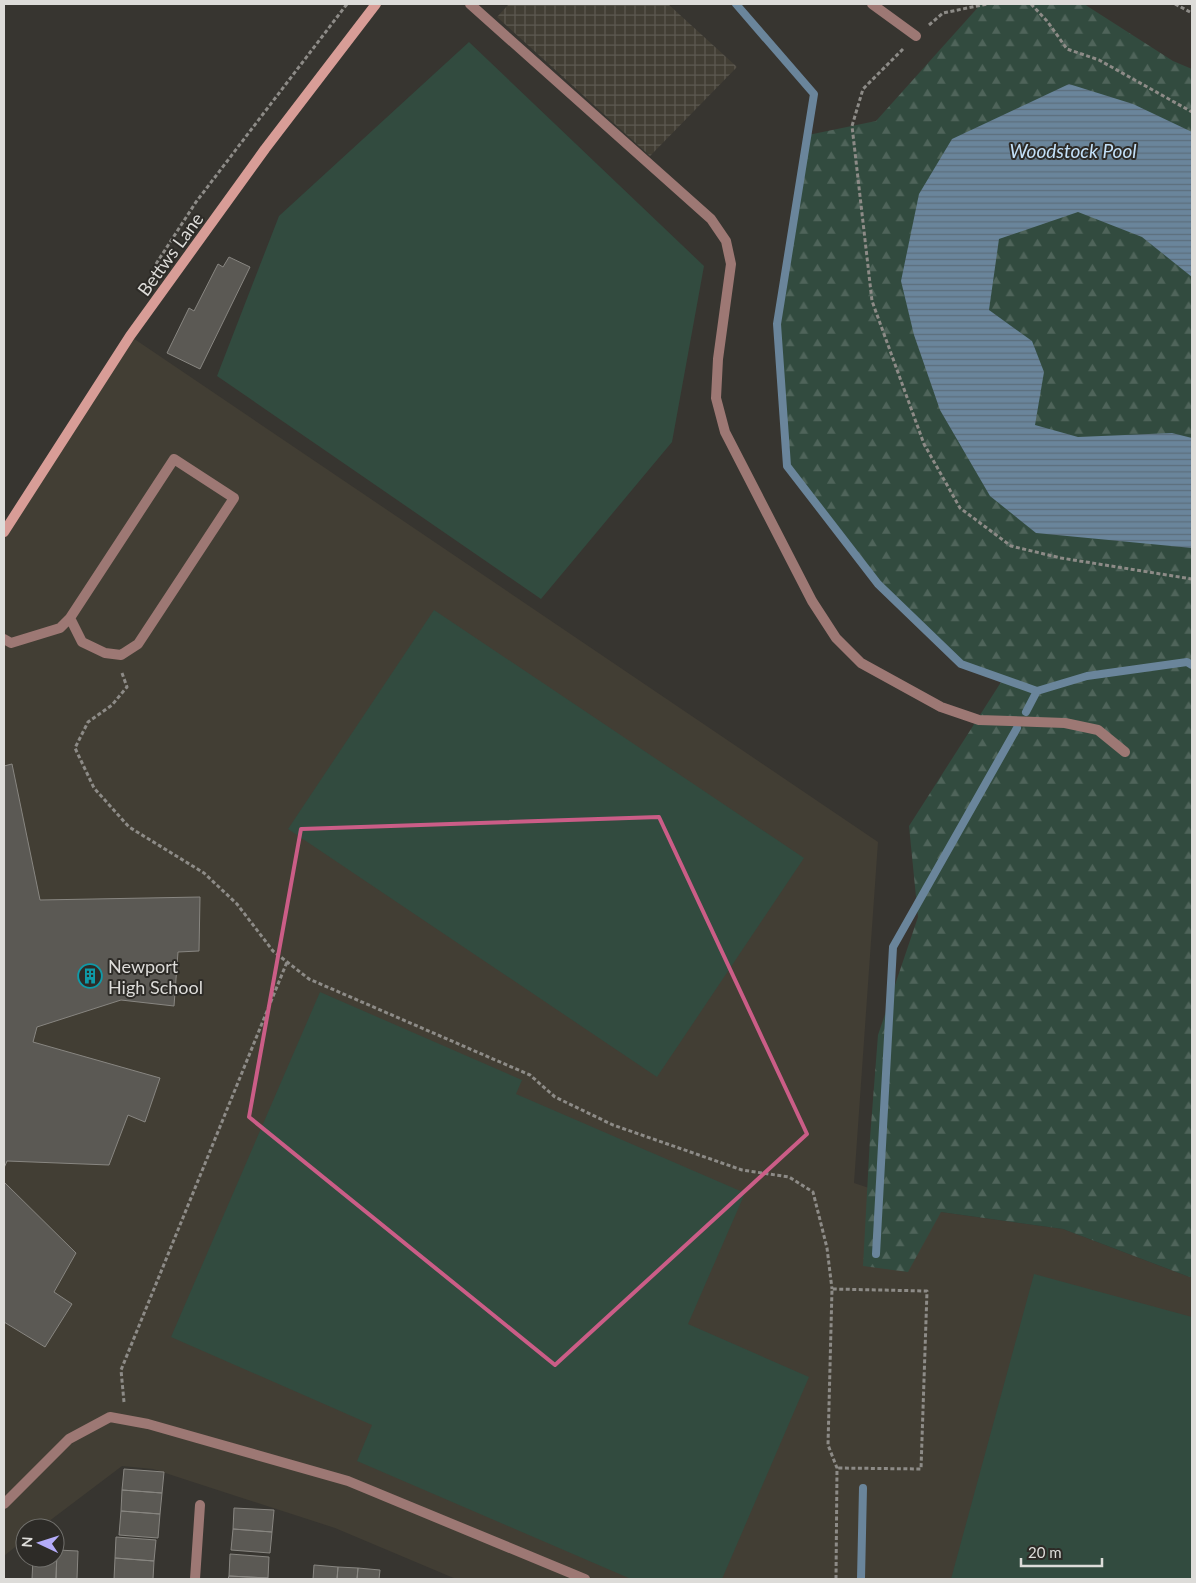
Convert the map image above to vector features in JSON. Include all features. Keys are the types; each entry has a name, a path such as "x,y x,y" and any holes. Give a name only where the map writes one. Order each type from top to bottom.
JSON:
{"street":[{"name":"Bettws Lane","path":"4,532 130,336 376,4"},
{"path":"470,4 711,219 726,241 731,264 718,359 716,398 725,432 812,600 836,638 861,663 941,707 979,720 1065,723 1098,730 1125,752"},
{"path":"872,4 916,36"},
{"path":"4,639 12,643 60,628 70,618 174,459 234,498 138,644 121,655 105,653 82,642 70,618"},
{"path":"4,1504 69,1439 110,1417 148,1424 348,1481 585,1579"},
{"path":"195,1579 200,1505"}],"path":[{"path":"987,4 943,13 916,36 863,89 852,126 872,301 924,444 960,508 1011,546 1061,558 1192,579"},
{"path":"1031,4 1047,21 1067,49 1100,60 1192,112"},
{"path":"1174,4 1192,13"},
{"path":"121,655 120,667 127,687 112,705 88,722 75,748 94,788 129,827 204,873 237,904 273,951 287,962 309,979 530,1075 555,1097 613,1125 742,1170 789,1177 813,1192 827,1248 832,1289 828,1445 837,1468 836,1579"},
{"path":"126,1420 120,1370 287,962"},
{"path":"832,1289 927,1291 922,1470 837,1468"}],"highlighted area":[{"path":"659,817 807,1134 555,1365 249,1117 301,829"}],"shaded area":[{"path":"509,4 668,4 737,67 650,156 497,17"},
{"name":"Newport High School","path":"130,336 878,842 854,1183 941,1212 1063,1229 1192,1278 1192,1579 456,1579 335,1528 153,1469 122,1466 53,1518 15,1518 15,1547 4,1556 4,532"}],"green space":[{"path":"981,4 1084,4 1173,61 1192,69 1192,1278 1063,1229 941,1212 908,1272 863,1266 878,1035 918,917 909,826 1003,679 961,664 878,584 787,466 777,324 808,135 876,121"},
{"path":"469,42 704,266 672,442 541,599 217,376 279,216"},
{"path":"434,610 804,858 657,1077 288,829"},
{"path":"320,992 522,1080 516,1094 745,1193 688,1324 809,1377 722,1579 631,1579 357,1461 372,1425 171,1337"},
{"path":"1034,1274 1192,1317 1192,1579 951,1579"}],"water":[{"name":"Woodstock Pool","path":"1069,84 1133,104 1192,132 1192,277 1142,237 1078,212 999,239 989,310 1032,341 1044,372 1035,425 1078,437 1172,433 1192,438 1192,548 1036,533 990,496 940,410 914,335 901,281 919,194 952,139"}],"building":[{"path":"229,257 250,267 200,369 167,353 189,308 194,311 218,264 223,267"},
{"name":"Newport High School","path":"12,764 40,900 200,897 199,951 178,952 174,1006 121,1000 37,1027 33,1042 160,1078 145,1122 128,1115 109,1165 7,1161 4,1168 4,766"},
{"path":"4,1182 76,1253 54,1292 72,1304 45,1347 4,1322"},
{"path":"124,1469 164,1472 162,1493 122,1490"},
{"path":"122,1490 162,1493 160,1514 121,1511"},
{"path":"234,1508 274,1510 272,1532 233,1529"},
{"path":"121,1511 160,1514 158,1538 119,1535"},
{"path":"233,1529 272,1532 270,1553 231,1550"},
{"path":"116,1537 156,1540 154,1561 115,1558"},
{"path":"65,1550 78,1551 77,1579 56,1579 56,1568 65,1568"},
{"path":"230,1554 269,1557 268,1578 229,1576"},
{"path":"115,1558 154,1561 153,1579 114,1579"},
{"path":"314,1565 338,1567 337,1579 313,1579"},
{"path":"338,1567 358,1568 357,1579 337,1579"},
{"path":"33,1568 56,1568 56,1579 32,1579"},
{"path":"358,1568 380,1570 379,1579 357,1579"},
{"path":"229,1576 268,1578 268,1579 228,1579"}],"waterway":[{"path":"736,4 814,94 777,324 787,466 878,584 961,664 1037,691"},
{"path":"1026,712 1037,691 1087,676 1187,662 1192,665"},
{"path":"876,1254 893,947 1017,728"},
{"path":"861,1579 863,1488"}],"place":[{"name":"Newport High School","path":"90,976"}]}
